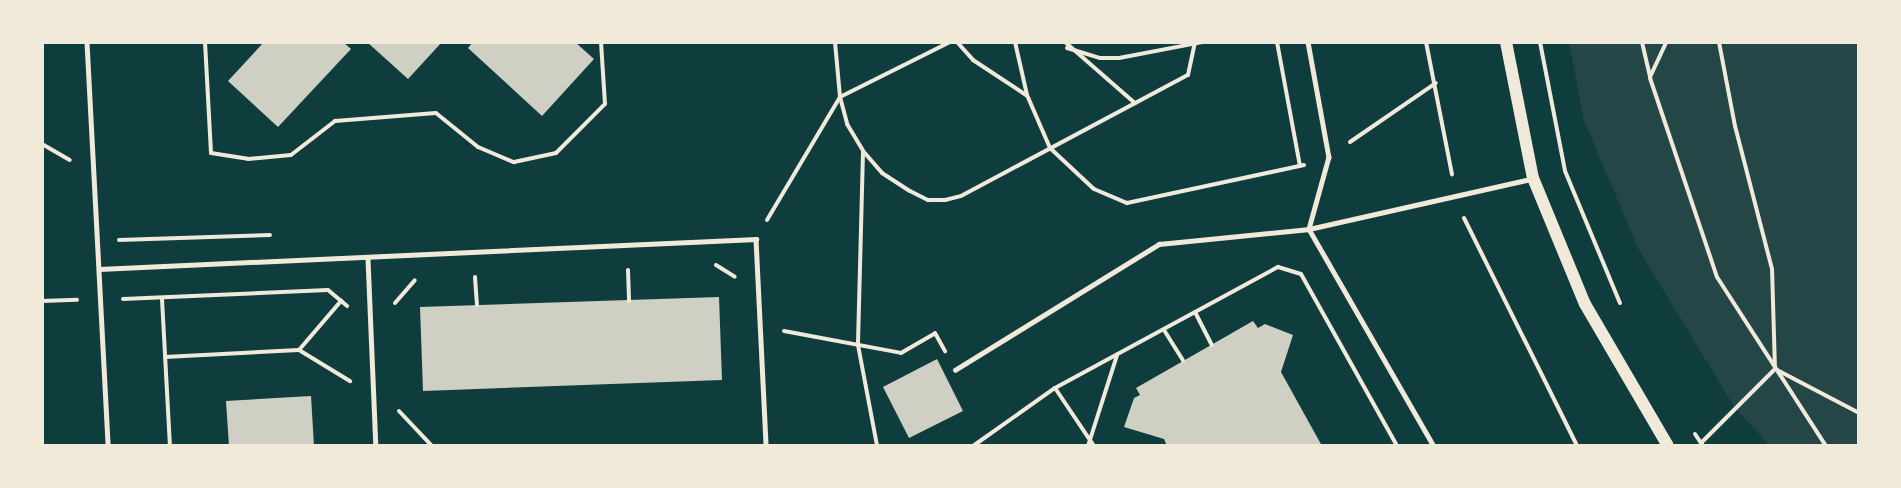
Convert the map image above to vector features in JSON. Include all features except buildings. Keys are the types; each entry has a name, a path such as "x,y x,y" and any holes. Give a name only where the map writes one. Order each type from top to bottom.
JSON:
{"main road":[{"path":"1506,42 1533,178 1585,304 1668,446"}],"lane":[{"path":"87,42 108,446"},
{"path":"1308,42 1329,157 1309,229 1434,446"},
{"path":"955,370 1159,244 1309,229 1533,178"},
{"path":"99,269 368,259 756,239 766,446"},
{"path":"368,259 376,446"}],"path":[{"path":"205,42 211,153 248,159 291,155 335,121 436,113 478,147 514,162 556,153 605,104 601,42"},
{"path":"835,42 840,97 847,124 863,151 882,173 910,192 928,200 945,200 961,196 1188,75 1194,43"},
{"path":"756,239 840,97 951,42"},
{"path":"957,42 973,60 1027,95"},
{"path":"1015,42 1027,95 1050,148 1094,189 1127,203 1300,166 1329,157 1436,83"},
{"path":"1065,42 1067,48 1135,104"},
{"path":"1067,48 1100,58 1119,58 1203,42"},
{"path":"1277,42 1300,166"},
{"path":"1426,42 1436,83 1456,196 1469,234 1577,446"},
{"path":"1540,42 1565,171 1623,311"},
{"path":"1642,42 1650,78 1717,277 1826,446"},
{"path":"1650,78 1666,42"},
{"path":"1688,423 1702,445 1775,369 1772,269 1735,126 1719,42"},
{"path":"863,151 858,345 877,446"},
{"path":"707,266 718,265 741,282"},
{"path":"974,446 1055,388 1278,267 1301,274 1397,446"},
{"path":"616,271 639,269"},
{"path":"628,270 629,301"},
{"path":"465,277 487,276"},
{"path":"475,277 477,305"},
{"path":"395,313 394,302 414,280 425,279"},
{"path":"42,301 328,290 351,310"},
{"path":"162,298 170,446"},
{"path":"299,350 341,301"},
{"path":"1195,312 1212,345"},
{"path":"760,326 901,353 935,333 955,370"},
{"path":"1164,330 1183,361"},
{"path":"165,357 299,350 355,384 354,374"},
{"path":"1088,446 1118,354"},
{"path":"1775,369 1859,413"},
{"path":"1055,388 1095,446"},
{"path":"399,400 399,423"},
{"path":"399,411 432,446"}],"shaded area":[{"path":"1569,42 1859,42 1859,446 1770,446 1735,408 1639,250 1584,121"}]}
